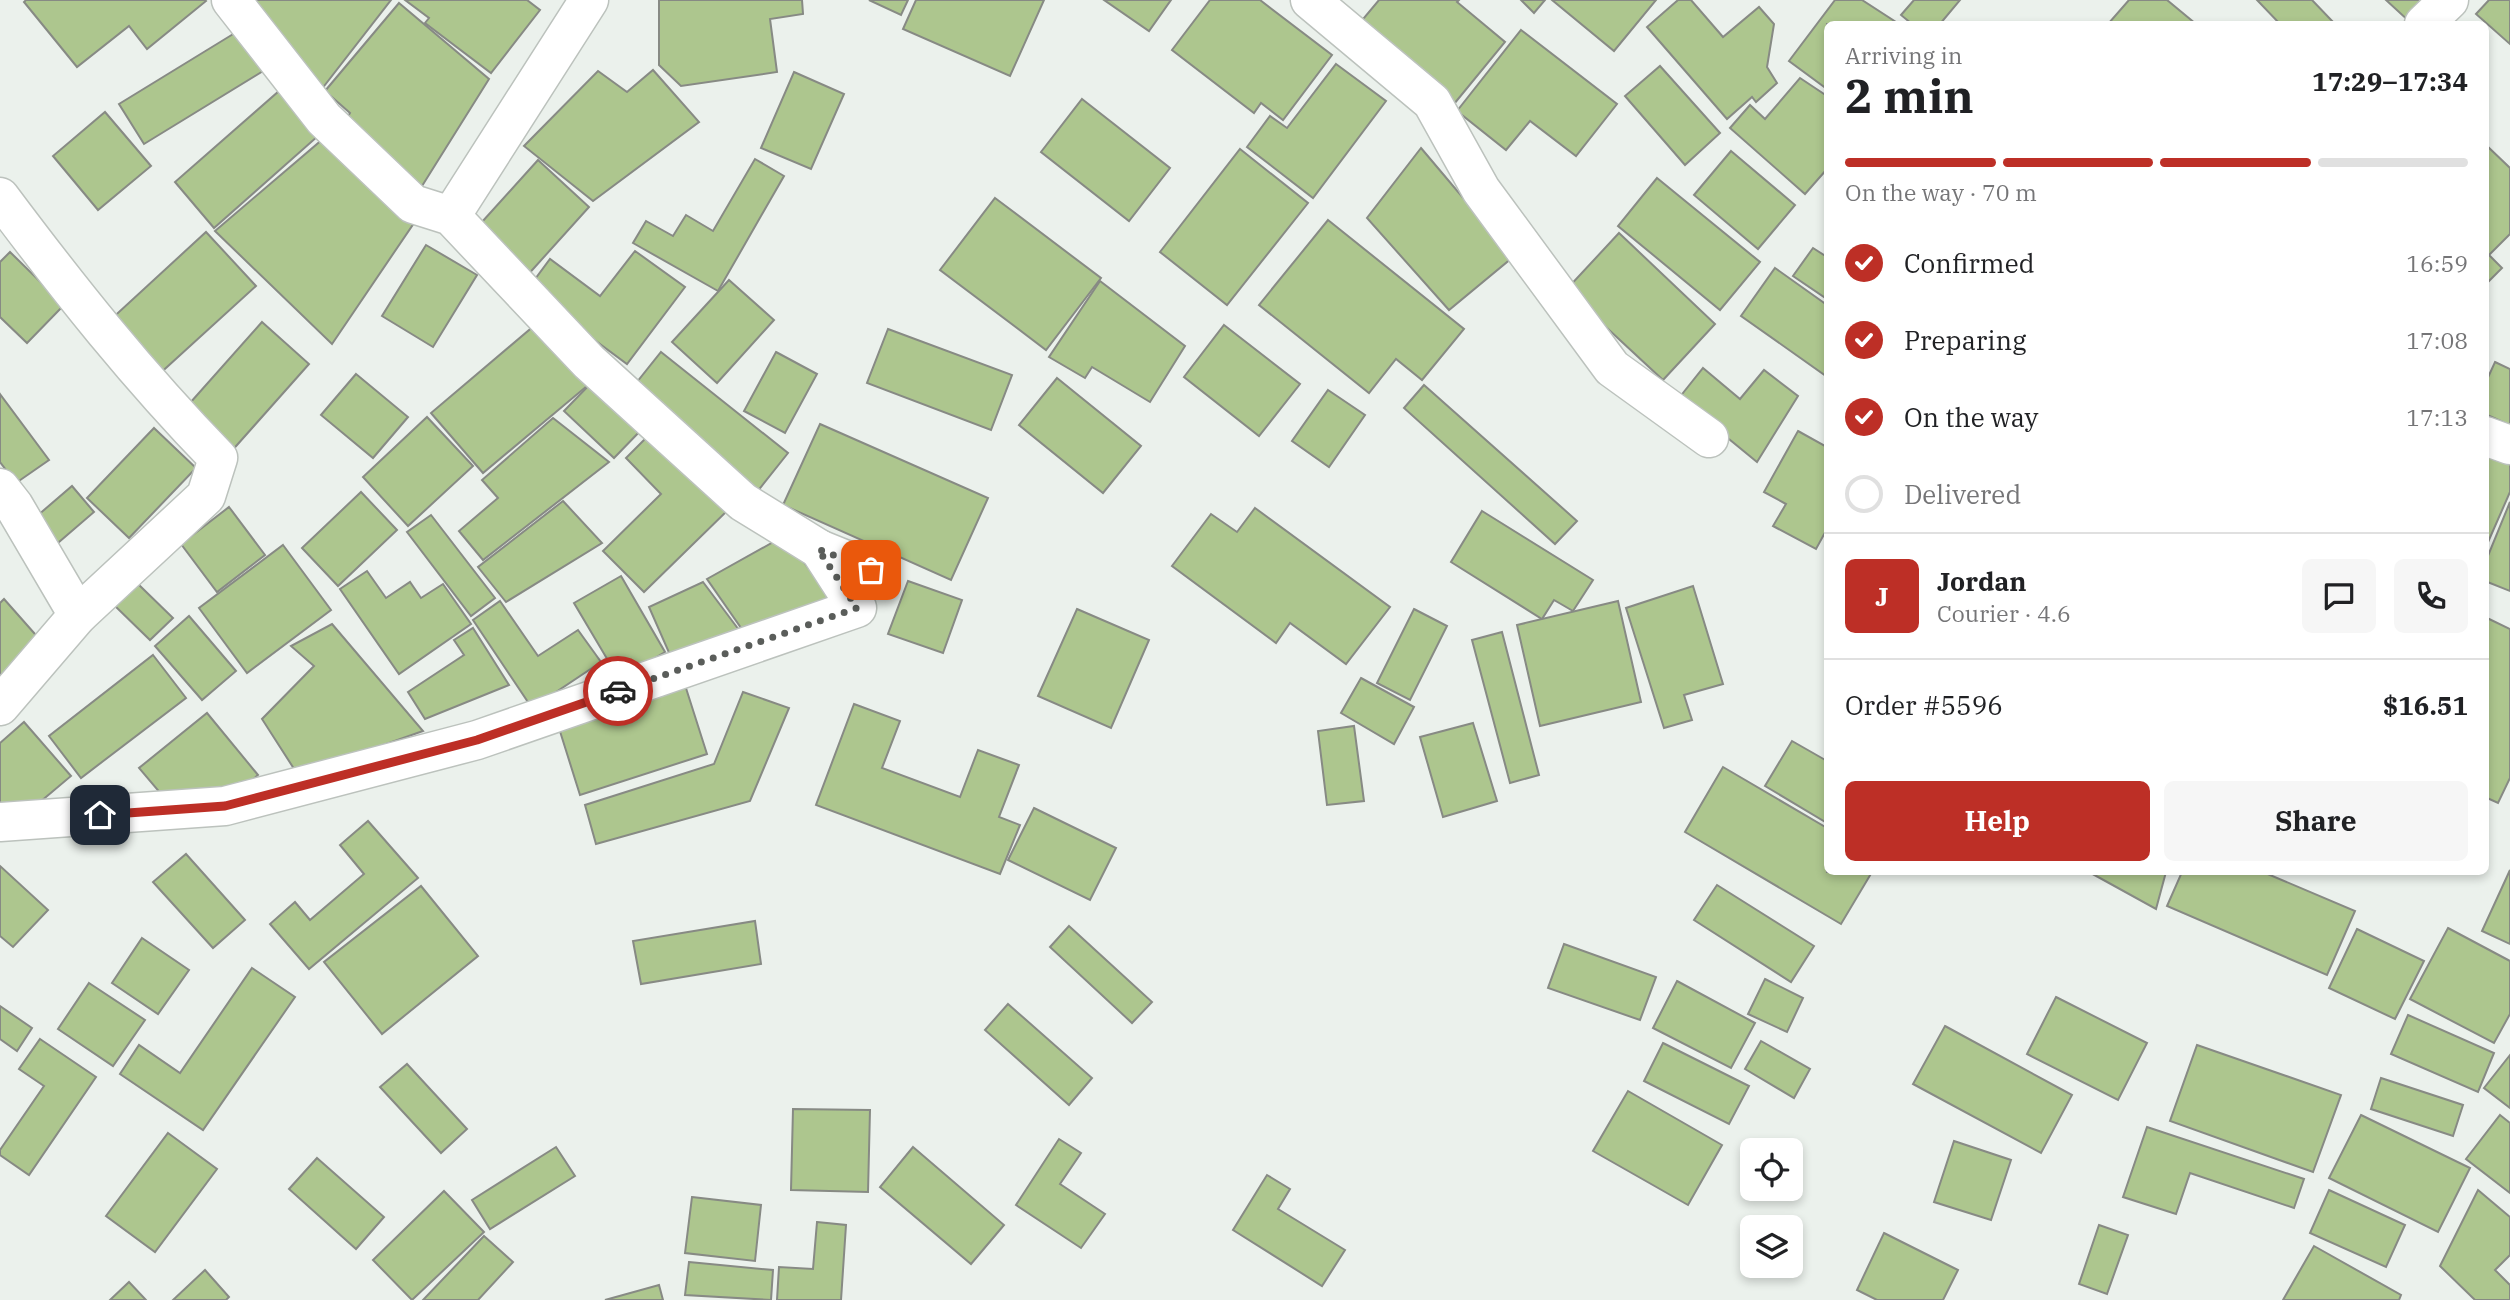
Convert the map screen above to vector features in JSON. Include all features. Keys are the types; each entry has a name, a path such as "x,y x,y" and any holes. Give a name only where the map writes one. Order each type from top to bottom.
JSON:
{"street":[{"path":"231,0 324,119 413,204 451,216 599,371 743,502 818,549 871,570"},
{"path":"451,216 589,0"},
{"path":"1310,0 1432,102 1481,190 1612,368 1709,438"},
{"path":"2427,21 2449,0"},
{"path":"0,197 68,288 153,391 218,458 206,496 78,615 0,706"},
{"path":"2489,437 2510,445"},
{"path":"0,488 78,615"},
{"path":"0,822 225,806 477,740 857,608 818,549"}],"building":[{"path":"238,0 391,0 321,90"},
{"path":"405,0 527,0 540,10 491,73 425,23 429,18"},
{"path":"659,0 802,0 803,14 770,19 777,72 681,86 659,65"},
{"path":"869,0 908,0 901,15"},
{"path":"916,0 1044,0 1010,76 903,29"},
{"path":"1104,0 1171,0 1149,31"},
{"path":"1210,0 1260,0 1332,55 1283,120 1261,103 1254,113 1172,50"},
{"path":"1379,0 1459,0 1457,2 1505,42 1454,104 1358,25"},
{"path":"1521,0 1545,0 1534,13"},
{"path":"1552,0 1656,0 1614,51"},
{"path":"1678,0 1691,0 1723,37 1759,7 1774,24 1767,67 1777,83 1756,102 1752,97 1727,119 1647,27"},
{"path":"1835,0 1862,0 1894,21 1824,21 1824,87 1789,61"},
{"path":"1914,0 1960,0 1942,21 1908,21 1901,15"},
{"path":"2129,0 2167,0 2192,21 2111,21"},
{"path":"2257,0 2312,0 2332,21 2277,21"},
{"path":"2386,0 2439,0 2415,21 2409,21"},
{"path":"2489,0 2510,0 2510,44 2489,25 2489,21 2484,21 2476,14"},
{"path":"206,1 147,49 129,26 77,67 24,2"},
{"path":"399,3 489,79 417,194 342,127 350,113 325,91"},
{"path":"243,28 268,68 144,144 119,104"},
{"path":"1521,30 1617,104 1576,156 1530,121 1506,150 1457,111"},
{"path":"1336,64 1386,101 1313,198 1247,147 1270,116 1287,128"},
{"path":"1660,66 1720,133 1685,165 1625,96"},
{"path":"653,70 699,122 593,201 524,146 598,71 627,92"},
{"path":"794,72 844,94 811,169 761,148"},
{"path":"1800,78 1824,94 1824,172 1805,194 1730,128 1750,105 1765,119"},
{"path":"287,84 327,128 214,228 175,182"},
{"path":"1082,99 1170,168 1129,221 1041,152"},
{"path":"105,112 151,166 98,210 53,156"},
{"path":"330,133 414,223 332,344 215,231"},
{"path":"1421,148 1513,257 1449,310 1367,218"},
{"path":"2489,148 2510,168 2510,234 2489,255"},
{"path":"1240,149 1308,203 1227,305 1160,252"},
{"path":"1731,151 1795,205 1758,249 1694,195"},
{"path":"755,159 784,176 718,291 633,243 646,221 673,236 686,215 713,231"},
{"path":"538,160 589,207 525,278 472,233"},
{"path":"1657,178 1760,262 1720,310 1618,226"},
{"path":"995,198 1101,278 1046,350 940,270"},
{"path":"1328,220 1464,329 1422,380 1396,359 1369,393 1259,305"},
{"path":"206,232 256,286 156,377 107,323"},
{"path":"1619,233 1715,324 1663,380 1566,290"},
{"path":"426,245 477,275 433,347 382,316"},
{"path":"1813,248 1824,255 1824,297 1793,276"},
{"path":"635,251 685,287 627,364 527,290 550,259 600,296"},
{"path":"10,252 64,305 27,343 0,317 0,262"},
{"path":"2489,255 2502,268 2489,281"},
{"path":"1775,268 1824,303 1824,375 1741,316"},
{"path":"729,280 774,320 717,383 672,342"},
{"path":"1100,281 1185,346 1150,402 1092,367 1085,378 1049,357"},
{"path":"262,322 309,364 229,454 182,412"},
{"path":"535,325 587,386 483,473 431,413"},
{"path":"1224,325 1300,384 1259,436 1184,377"},
{"path":"888,329 1012,375 991,430 867,383"},
{"path":"661,352 788,453 757,492 629,392"},
{"path":"776,352 817,374 785,433 744,411"},
{"path":"2495,362 2510,369 2510,425 2489,416 2489,375"},
{"path":"1703,368 1740,399 1764,370 1798,396 1757,462 1679,398"},
{"path":"356,374 408,417 373,458 321,415"},
{"path":"1057,378 1141,446 1103,493 1019,425"},
{"path":"595,379 645,426 614,458 564,411"},
{"path":"1424,385 1577,521 1555,544 1404,408"},
{"path":"1328,390 1365,415 1329,467 1292,441"},
{"path":"0,394 49,460 16,483 0,462"},
{"path":"427,417 473,466 408,526 363,477"},
{"path":"553,418 609,462 483,560 459,531 498,498 482,480"},
{"path":"820,424 988,498 951,580 783,505"},
{"path":"154,428 196,468 129,538 87,498"},
{"path":"654,430 731,507 644,592 603,551 661,494 626,458"},
{"path":"1798,431 1824,445 1824,534 1816,549 1773,526 1786,504 1764,492"},
{"path":"2489,452 2510,461 2510,492 2489,540"},
{"path":"72,486 94,512 52,548 30,522"},
{"path":"361,492 397,530 338,586 302,548"},
{"path":"563,501 602,543 506,602 478,567"},
{"path":"2510,502 2510,591 2489,583 2489,553"},
{"path":"229,507 265,555 217,592 181,544"},
{"path":"1255,508 1390,607 1346,664 1290,623 1276,643 1172,566 1211,514 1237,532"},
{"path":"1482,511 1593,580 1573,611 1554,600 1542,619 1451,562"},
{"path":"431,515 495,598 471,616 407,532"},
{"path":"784,536 834,602 746,635 707,579"},
{"path":"283,545 331,610 247,673 199,608"},
{"path":"367,571 386,598 410,582 421,598 443,584 471,624 399,674 340,589"},
{"path":"621,576 665,652 619,679 574,603"},
{"path":"908,581 962,600 943,653 888,634"},
{"path":"703,582 742,634 674,664 649,607"},
{"path":"137,583 173,618 150,640 115,606"},
{"path":"1693,586 1723,684 1684,695 1692,720 1664,728 1626,608"},
{"path":"4,599 42,642 0,679 0,603"},
{"path":"500,601 538,656 578,630 601,662 532,708 473,620"},
{"path":"1618,601 1641,702 1540,726 1517,625"},
{"path":"1077,609 1149,640 1111,728 1038,696"},
{"path":"1414,609 1447,626 1410,700 1377,683"},
{"path":"189,616 236,671 202,700 155,646"},
{"path":"2489,619 2510,629 2510,778 2498,803 2489,799"},
{"path":"332,624 423,731 298,775 262,719 314,666 291,646"},
{"path":"473,628 509,685 425,719 408,692 464,655 454,640"},
{"path":"1502,632 1539,775 1510,783 1472,640"},
{"path":"153,655 186,698 81,778 49,736"},
{"path":"1361,678 1414,707 1394,744 1341,713"},
{"path":"685,685 707,754 580,795 558,725"},
{"path":"743,692 789,708 750,801 596,844 585,805 714,764"},
{"path":"854,704 900,721 882,768 960,797 978,750 1019,765 999,817 1020,825 1000,874 816,805"},
{"path":"207,713 258,775 237,793 167,801 139,768"},
{"path":"24,722 71,776 40,802 0,805 0,743"},
{"path":"1473,723 1497,801 1443,817 1420,737"},
{"path":"1354,726 1364,801 1327,805 1318,731"},
{"path":"1792,741 1824,759 1824,821 1765,786"},
{"path":"1723,767 1824,826 1824,875 1870,875 1841,924 1685,832"},
{"path":"1034,808 1116,848 1090,900 1008,860"},
{"path":"368,821 418,878 309,969 270,924 295,902 310,920 364,874 340,845"},
{"path":"186,854 245,920 213,948 153,882"},
{"path":"0,866 48,910 13,947 0,936"},
{"path":"2510,870 2510,944 2482,931"},
{"path":"2094,875 2165,875 2156,909"},
{"path":"2181,875 2270,875 2355,911 2327,975 2167,906"},
{"path":"1717,885 1814,946 1791,982 1694,920"},
{"path":"421,886 478,956 382,1034 324,962"},
{"path":"755,921 761,964 641,984 633,941"},
{"path":"1069,926 1152,1002 1132,1023 1050,947"},
{"path":"2448,928 2510,961 2510,1014 2494,1043 2410,999"},
{"path":"2357,929 2424,961 2395,1019 2329,988"},
{"path":"142,938 189,970 158,1014 112,983"},
{"path":"1564,944 1656,977 1640,1020 1548,988"},
{"path":"252,968 295,997 203,1130 120,1074 139,1045 180,1073"},
{"path":"1765,979 1803,998 1787,1032 1748,1014"},
{"path":"1677,981 1755,1023 1731,1068 1653,1028"},
{"path":"89,983 145,1020 113,1066 58,1029"},
{"path":"2056,997 2147,1043 2118,1100 2027,1054"},
{"path":"1008,1004 1092,1078 1069,1105 985,1030"},
{"path":"0,1006 32,1028 17,1051 0,1039"},
{"path":"2408,1015 2494,1053 2478,1092 2391,1054"},
{"path":"1945,1026 2072,1095 2041,1153 1913,1084"},
{"path":"40,1039 96,1077 29,1175 0,1155 0,1150 44,1086 19,1069"},
{"path":"1761,1041 1810,1069 1794,1098 1745,1069"},
{"path":"1663,1043 1749,1086 1729,1124 1644,1081"},
{"path":"2197,1045 2341,1095 2313,1172 2170,1121"},
{"path":"2510,1055 2510,1108 2484,1088"},
{"path":"407,1064 467,1129 441,1153 380,1087"},
{"path":"2381,1078 2463,1105 2453,1136 2371,1109"},
{"path":"1628,1091 1722,1145 1688,1205 1593,1151"},
{"path":"793,1109 870,1110 868,1192 791,1190"},
{"path":"2361,1115 2470,1168 2438,1232 2329,1178"},
{"path":"2500,1115 2510,1123 2510,1193 2466,1159"},
{"path":"2147,1127 2304,1179 2294,1208 2190,1173 2176,1214 2123,1197"},
{"path":"168,1133 217,1169 155,1252 106,1216"},
{"path":"1059,1139 1081,1153 1060,1184 1105,1214 1081,1248 1016,1205"},
{"path":"1954,1141 2011,1160 1991,1220 1934,1202"},
{"path":"556,1147 575,1176 490,1229 472,1200"},
{"path":"913,1147 1004,1225 971,1264 880,1187"},
{"path":"317,1158 384,1217 356,1249 289,1189"},
{"path":"1267,1175 1290,1189 1278,1209 1345,1250 1322,1286 1233,1230"},
{"path":"2329,1190 2405,1225 2386,1267 2310,1233"},
{"path":"2478,1190 2510,1217 2510,1255 2495,1270 2510,1285 2510,1300 2475,1300 2440,1266"},
{"path":"444,1191 484,1232 412,1300 373,1260"},
{"path":"692,1197 761,1205 755,1261 685,1253"},
{"path":"817,1222 846,1225 841,1300 777,1300 779,1267 813,1269"},
{"path":"2099,1225 2128,1235 2107,1294 2079,1284"},
{"path":"1884,1233 1958,1270 1943,1300 1877,1300 1857,1290"},
{"path":"484,1236 513,1262 478,1300 423,1300"},
{"path":"2314,1246 2401,1295 2399,1300 2283,1300"},
{"path":"689,1262 773,1270 771,1300 685,1295"},
{"path":"205,1270 229,1297 226,1300 173,1300"},
{"path":"129,1282 146,1300 110,1300"},
{"path":"659,1285 663,1300 605,1300"}],"way so far":[{"path":"618,691 857,608 818,549 871,570"}],"route":[{"path":"100,815 225,806 477,740 618,691"}]}
